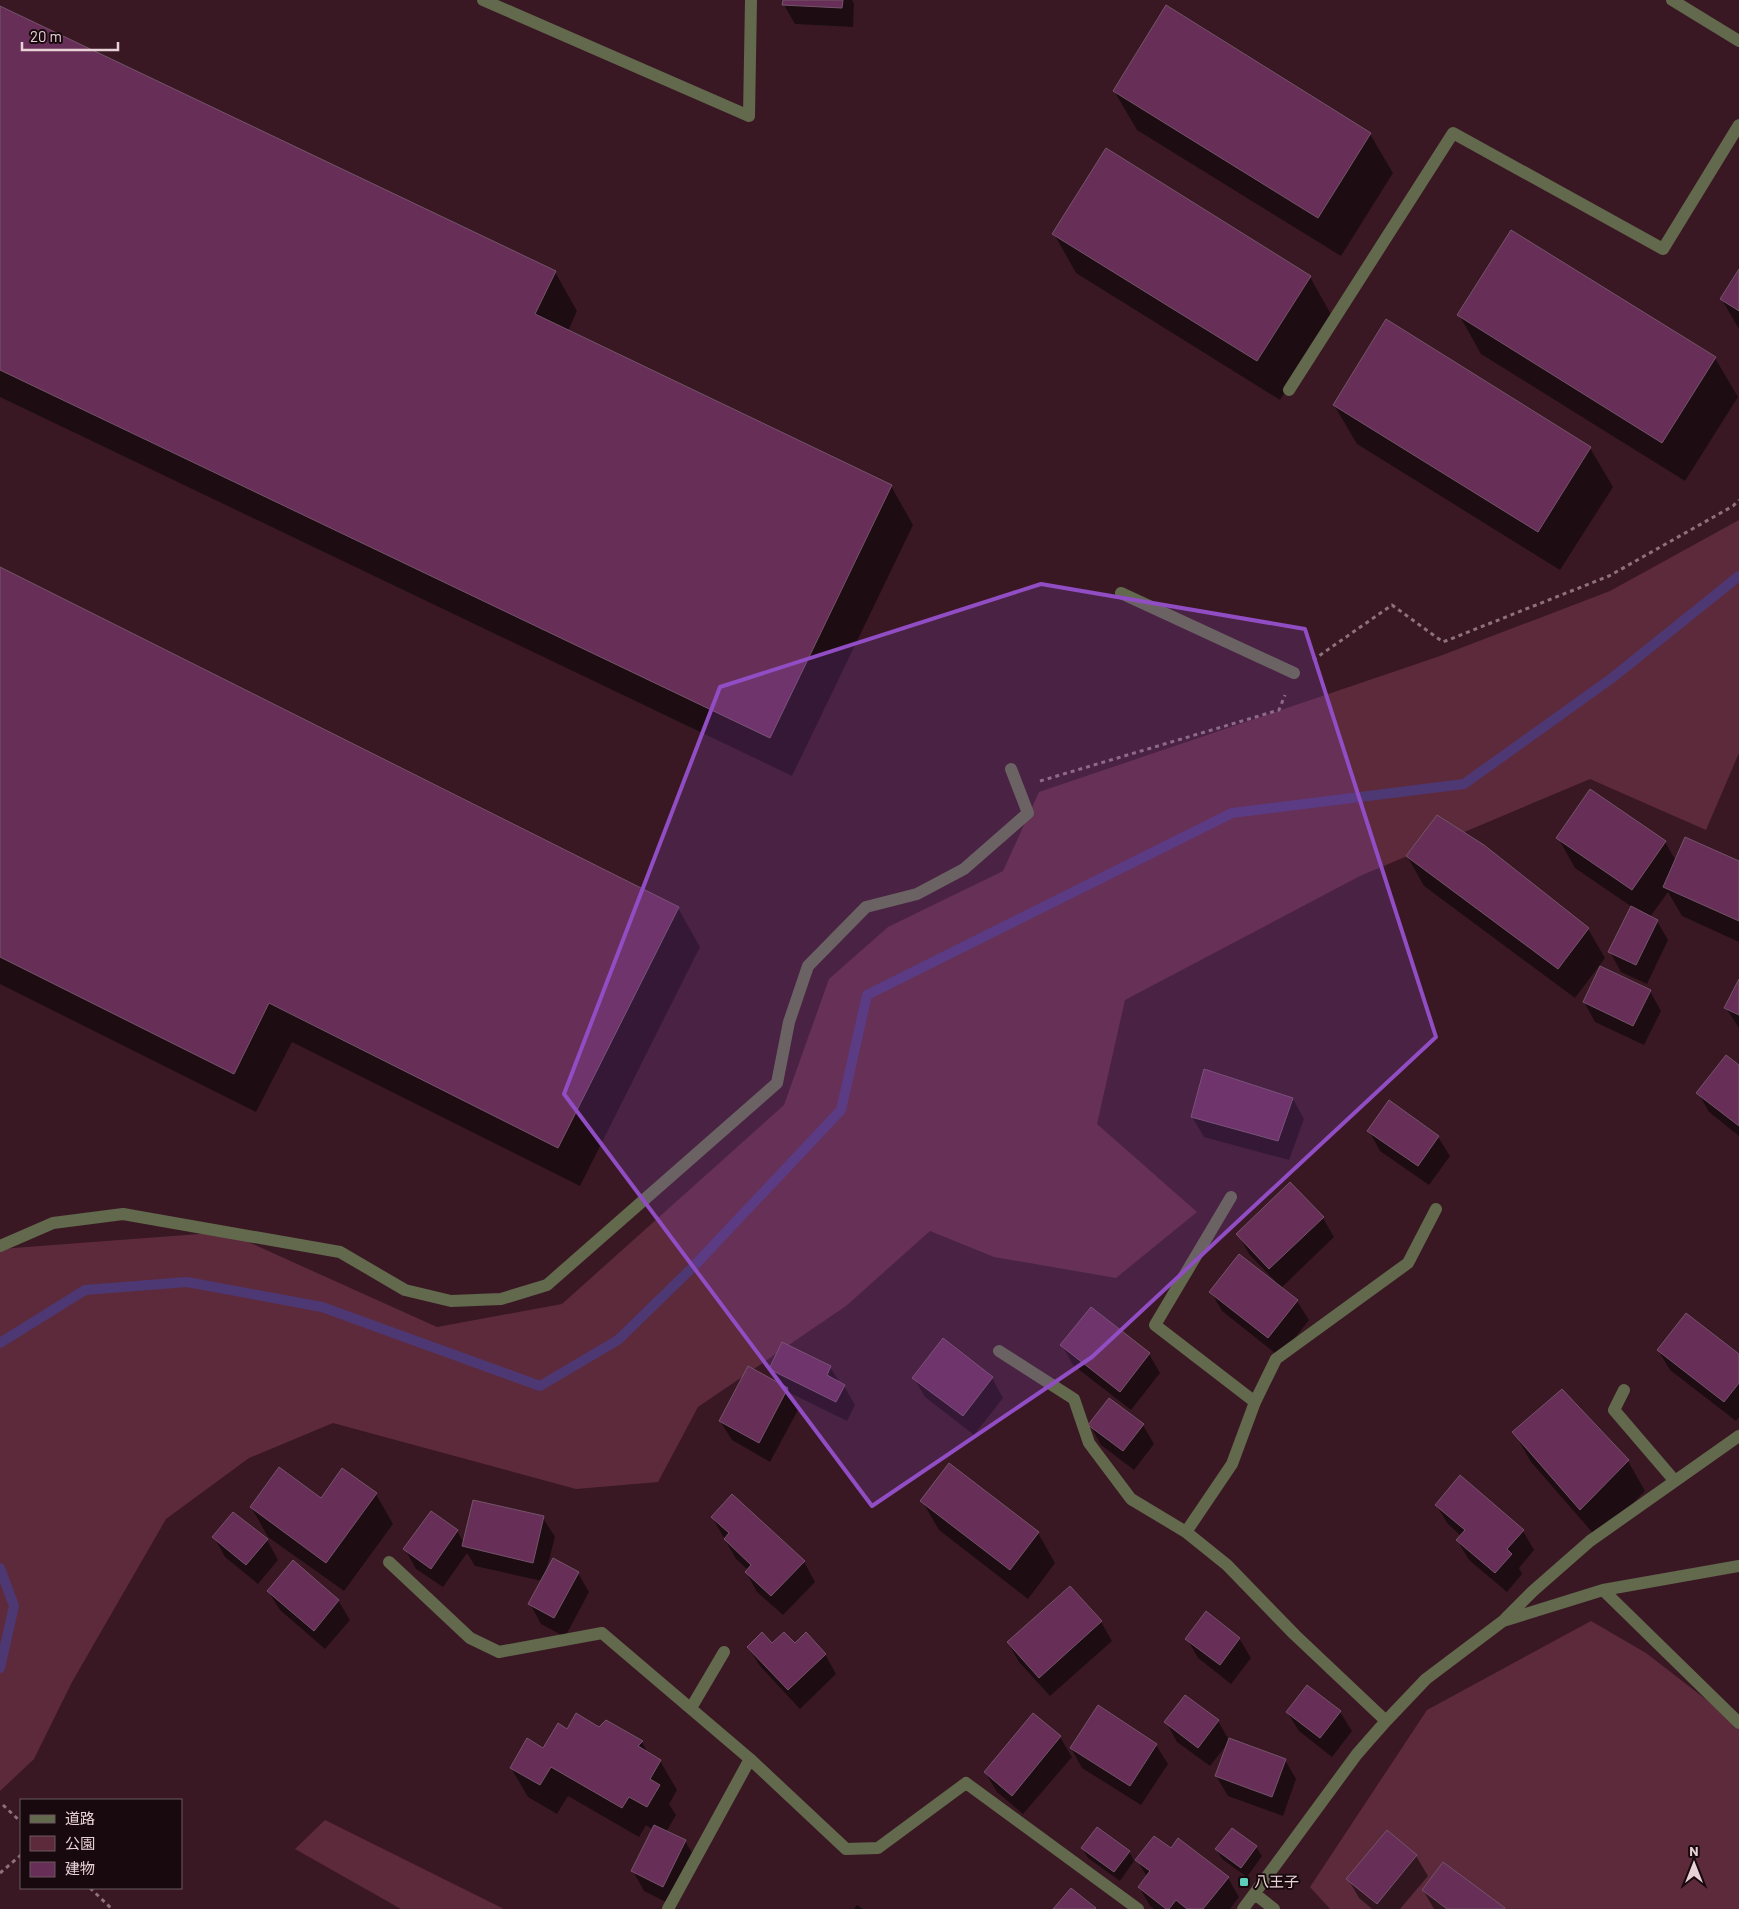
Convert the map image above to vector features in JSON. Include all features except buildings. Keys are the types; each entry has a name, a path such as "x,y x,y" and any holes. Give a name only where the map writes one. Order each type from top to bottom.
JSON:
{"street":[{"path":"483,0 749,116 751,0"},
{"path":"1672,0 1739,41"},
{"path":"1289,390 1453,133 1663,249 1739,125"},
{"path":"1121,592 1294,673"},
{"path":"0,1246 53,1223 123,1214 340,1252 405,1290 451,1301 501,1299 547,1285 778,1083 789,1022 808,966 866,907 917,894 964,869 1028,813 1011,769"},
{"path":"1231,1197 1156,1325 1255,1402"},
{"path":"1186,1532 1232,1464 1255,1402 1276,1360 1408,1263 1436,1209"},
{"path":"999,1351 1074,1399 1089,1443 1131,1499 1186,1532 1227,1566 1295,1635 1386,1721"},
{"path":"1624,1390 1614,1410 1674,1480"},
{"path":"1244,1909 1357,1754 1426,1679 1503,1621 1533,1591 1590,1541 1739,1436"},
{"path":"389,1562 470,1638 499,1652 602,1633 750,1759 846,1849 878,1848 966,1783 1138,1909"},
{"path":"1503,1621 1603,1590 1739,1566"},
{"path":"1603,1590 1739,1723"},
{"path":"691,1708 724,1652"},
{"path":"668,1909 750,1759"},
{"path":"1255,1894 1274,1909"}],"path":[{"path":"1018,787 1279,710 1294,673 1392,605 1443,642 1609,576 1733,506 1739,500"},
{"path":"3,1805 20,1821"},
{"path":"0,1873 20,1856"},
{"path":"91,1889 112,1909"}],"highlighted area":[{"path":"1041,584 1305,629 1436,1037 1092,1357 872,1506 564,1094 720,687"}],"green space":[{"path":"1739,520 1739,753 1706,830 1590,779 1360,876 1125,1000 1097,1124 1197,1212 1116,1278 994,1257 930,1231 846,1306 698,1407 658,1482 576,1489 333,1423 249,1458 166,1519 72,1682 34,1759 0,1791 0,1249 226,1232 437,1327 562,1304 784,1105 829,979 888,927 1003,871 1039,792 1440,656 1610,591"},
{"path":"1591,1621 1646,1653 1739,1725 1739,1909 1330,1909 1310,1887 1427,1710"},
{"path":"325,1820 503,1909 401,1909 295,1849"}],"waterway":[{"path":"0,1343 85,1290 187,1282 322,1307 540,1386 618,1340 694,1266 841,1110 867,995 1232,813 1464,784 1612,678 1739,576"},
{"path":"0,1568 14,1606 0,1668"}],"place":[{"name":"八王子","path":"1244,1882"}]}
